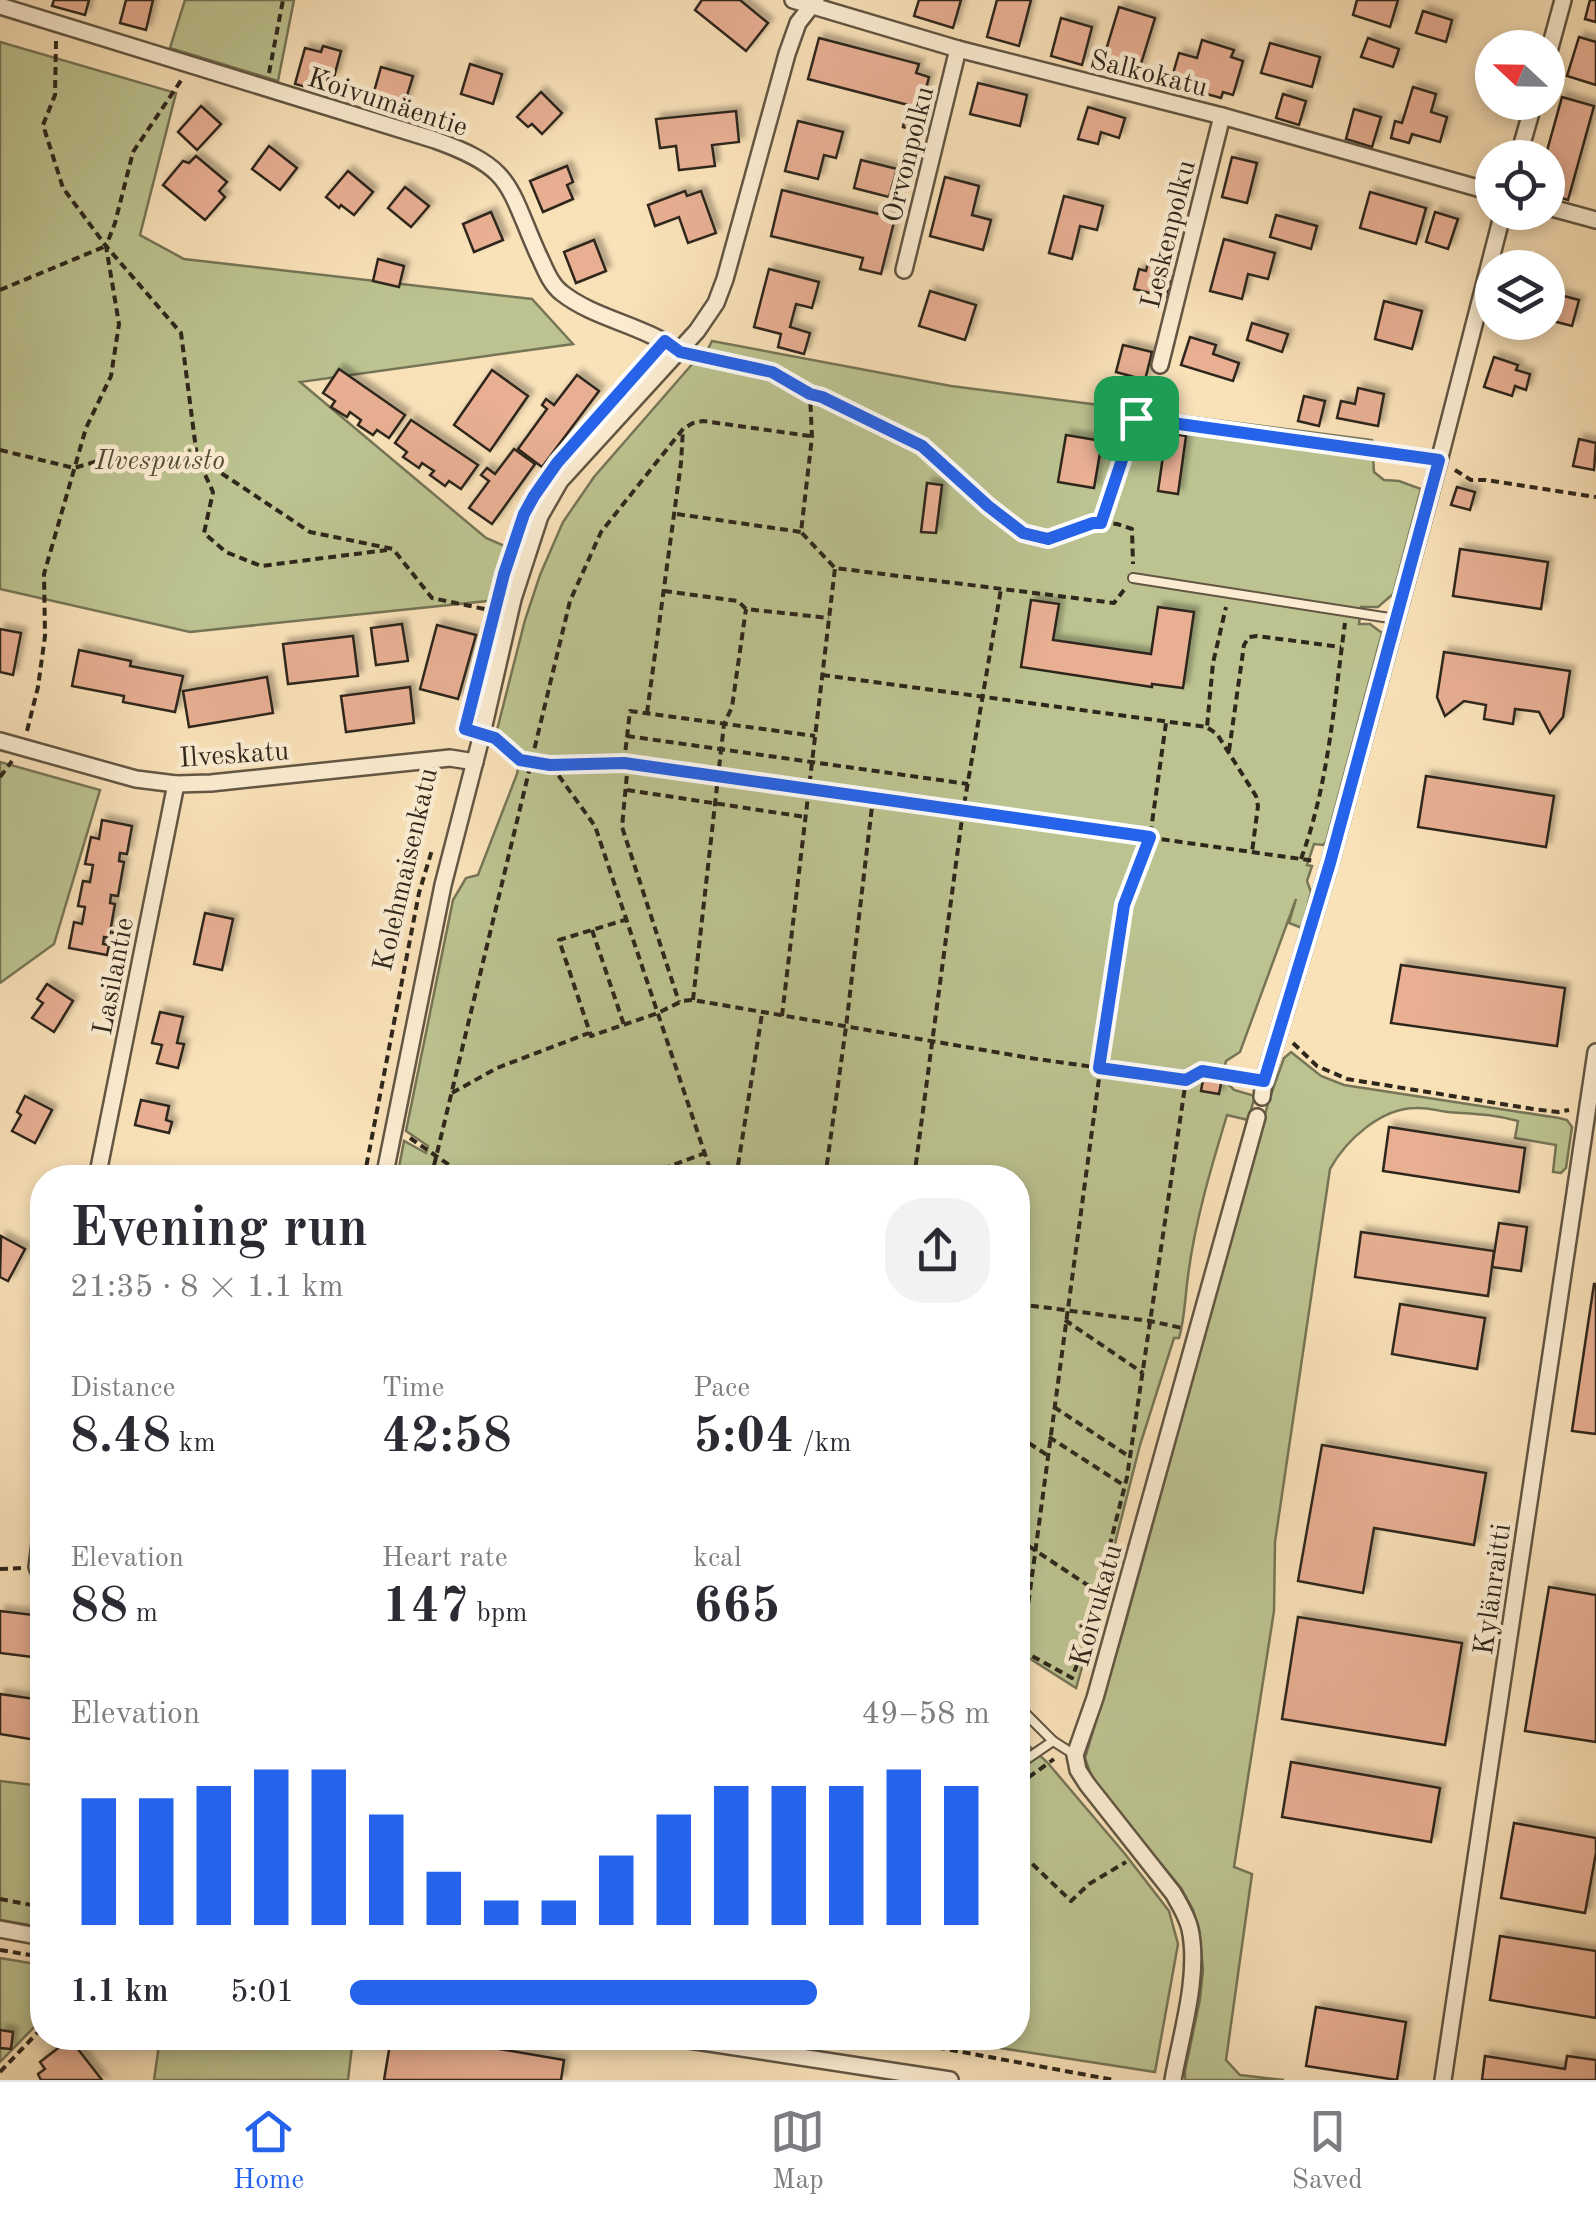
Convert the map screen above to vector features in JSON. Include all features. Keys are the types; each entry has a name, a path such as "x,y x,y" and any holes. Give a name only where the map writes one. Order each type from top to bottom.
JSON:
{"street":[{"name":"Salkokatu","path":"793,0 958,49 1222,116 1475,187"},
{"path":"1555,30 1563,0"},
{"name":"Kolehmaisenkatu","path":"387,1165 431,936 513,599 535,530 560,482 709,315 721,290 787,54 798,24 813,3"},
{"name":"Koivumäentie","path":"0,6 435,140 481,159 514,194 555,286 578,304 650,333 680,352"},
{"name":"Orvonpolku","path":"904,270 958,49"},
{"name":"Leskenpolku","path":"1160,365 1222,116"},
{"path":"1565,212 1596,220"},
{"path":"1263,1089 1330,863 1498,230"},
{"name":"Ilveskatu","path":"0,741 136,779 176,784 450,758 474,762"},
{"name":"Lasilantie","path":"101,1165 176,784"},
{"name":"Kylänraitti","path":"1443,2080 1592,1106 1596,1052"},
{"name":"Koivukatu","path":"1071,1753 1100,1679 1257,1117"},
{"path":"1071,1753 1087,1784 1174,1893 1190,1930 1190,1982 1173,2080"},
{"path":"0,1929 30,1935"},
{"path":"754,2050 950,2080"}],"lane":[{"path":"680,352 772,372"},
{"path":"1136,418 1439,460"},
{"path":"1133,578 1396,619"},
{"path":"1030,1718 1071,1753"},
{"path":"1030,1757 1053,1741"}],"path":[{"path":"266,88 283,0"},
{"path":"56,38 55,95 43,125 63,188 106,246 181,332 197,457 213,492 204,533 226,552 262,566 392,549"},
{"path":"22,748 43,653 44,574 86,428 111,376 119,324 106,246 133,152 192,65"},
{"path":"0,290 106,246"},
{"path":"1101,523 1136,418 1160,365"},
{"path":"674,514 801,532 835,568 1114,603 1133,578 1132,530 1117,524 1093,523 1048,539 1023,533 922,446 772,372"},
{"path":"801,532 812,437 810,394"},
{"path":"434,1165 570,600 591,551 601,532 683,429 693,423 702,421 812,437"},
{"path":"647,714 683,429"},
{"path":"0,450 74,468 118,455 197,457 310,532 392,549 432,598 494,611 497,600"},
{"path":"1439,460 1471,480 1596,497"},
{"path":"782,1016 835,568"},
{"path":"916,1165 964,811 1000,589"},
{"path":"664,592 738,601 746,609 830,618"},
{"path":"1207,727 1213,664 1228,594"},
{"path":"692,1000 724,724 732,708 746,609"},
{"path":"1301,858 1323,783 1346,612"},
{"path":"1228,751 1244,645 1249,637 1341,647"},
{"path":"822,675 1207,727 1217,734 1256,796 1252,852"},
{"path":"678,1002 622,827 630,711 814,736"},
{"path":"1030,1581 1124,905 1150,837 1166,722"},
{"path":"482,734 495,738 520,760 550,765 626,763 1330,863"},
{"path":"627,736 968,784"},
{"path":"550,765 596,826 709,1165"},
{"path":"625,790 805,817"},
{"path":"827,1165 872,798"},
{"name":"Kolehmaisenkatu","path":"367,1165 416,908 433,848"},
{"path":"628,919 559,940 591,1036 692,1000 1099,1068 1186,1080 1202,1071 1263,1089"},
{"path":"592,930 624,1024"},
{"path":"738,1165 762,1012"},
{"path":"452,1093 497,1068 590,1033"},
{"path":"1277,1036 1292,1042 1317,1066 1347,1079 1558,1112 1592,1106"},
{"path":"1030,1655 1072,1678 1086,1640 1125,1486 1186,1080"},
{"path":"394,1127 449,1165"},
{"path":"673,1165 705,1153"},
{"path":"1030,1306 1196,1330"},
{"path":"1065,1320 1143,1372"},
{"path":"1053,1407 1130,1457"},
{"path":"1049,1438 1125,1486"},
{"path":"1030,1444 1047,1456"},
{"path":"1030,1548 1098,1592"},
{"path":"1030,1778 1071,1753"},
{"path":"1030,1862 1071,1901 1089,1884 1142,1852"},
{"path":"0,1899 30,1905"},
{"path":"0,1950 30,1955"},
{"path":"0,2072 30,2041"},
{"path":"951,2050 1114,2080"}],"green space":[{"path":"185,0 294,0 278,81 170,48"},
{"name":"Ilvespuisto","path":"0,42 176,93 140,235 184,259 532,299 573,344 300,382 486,538 507,547 497,600 190,632 0,589"},
{"path":"712,341 951,386 1372,440 1374,472 1384,480 1421,489 1393,594 1378,607 1361,607 1359,624 1370,624 1382,633 1326,842 1314,844 1307,865 1312,866 1307,881 1311,892 1302,928 1289,923 1296,899 1240,1052 1226,1061 1222,1078 1234,1090 1255,1096 1248,1120 1227,1115 1195,1235 1179,1338 1174,1338 1140,1445 1076,1688 1030,1659 1030,1165 399,1165 404,1141 426,1153 428,1146 406,1131 453,900 466,878 478,875 517,774 521,752 497,730 540,575 563,522 594,477 694,362 700,365"},
{"path":"0,762 100,790 54,944 0,983"},
{"path":"1291,1052 1321,1076 1344,1085 1559,1118 1572,1127 1566,1168 1561,1173 1553,1172 1556,1145 1515,1138 1518,1121 1424,1108 1403,1109 1366,1128 1345,1147 1330,1169 1275,1542 1274,1611 1234,1867 1252,1874 1226,2060 1240,2075 1284,2080 1185,2080 1203,1970 1199,1929 1181,1888 1093,1781 1085,1758 1269,1100 1284,1058"},
{"path":"1030,1747 1125,1854 1169,1911 1178,1944 1155,2072 1013,2050 1030,2050"},
{"path":"0,1781 30,1785 30,1925 0,1920"},
{"path":"0,1958 30,1963 30,2031 0,2062"},
{"path":"158,2050 352,2050 348,2080 154,2080"}],"building":[{"path":"54,0 89,0 85,15 52,6"},
{"path":"126,0 153,0 146,30 120,23"},
{"path":"702,0 740,0 768,23 746,51 695,10"},
{"path":"919,0 961,0 953,28 914,16"},
{"path":"997,0 1031,0 1019,46 987,37"},
{"path":"1357,0 1398,0 1390,27 1353,15"},
{"path":"1590,0 1596,0 1596,22 1585,19"},
{"path":"1119,7 1155,18 1136,80 1100,70"},
{"path":"1423,11 1452,20 1446,42 1416,33"},
{"path":"1061,18 1092,27 1082,65 1051,56"},
{"path":"1579,37 1596,42 1596,85 1567,76"},
{"path":"819,38 919,64 916,73 929,77 915,130 903,127 908,105 808,79"},
{"path":"1368,38 1399,49 1393,67 1361,57"},
{"path":"1202,40 1234,50 1231,57 1243,61 1233,95 1223,92 1221,98 1170,84 1179,53 1197,58"},
{"path":"1270,43 1320,57 1312,87 1261,73"},
{"path":"323,46 341,51 334,77 329,75 324,92 295,84 305,48 321,52"},
{"path":"470,64 502,74 493,104 461,94"},
{"path":"381,67 413,76 401,115 370,106"},
{"path":"978,83 1027,95 1020,126 970,114"},
{"path":"1413,87 1436,94 1431,112 1447,117 1440,142 1412,134 1409,143 1391,138 1395,121 1402,123"},
{"path":"541,92 562,113 542,134 517,117"},
{"path":"1283,94 1306,101 1299,125 1276,118"},
{"path":"1565,98 1594,106 1568,200 1565,140 1550,140 1556,120 1565,120"},
{"path":"201,106 221,124 197,150 178,132"},
{"path":"1088,107 1125,118 1119,138 1101,132 1098,144 1078,139"},
{"path":"1354,109 1381,117 1372,147 1346,139"},
{"path":"736,111 739,142 712,145 715,166 679,170 676,146 660,148 656,119"},
{"path":"798,121 843,132 836,158 824,155 818,179 785,171"},
{"path":"269,146 297,168 280,190 252,169"},
{"path":"196,156 227,182 219,191 225,197 205,220 163,185 183,161 189,163"},
{"path":"1232,157 1257,163 1247,203 1222,197"},
{"path":"861,160 897,169 889,197 854,188"},
{"path":"567,166 573,182 567,185 573,199 543,212 530,181"},
{"path":"348,171 373,192 354,215 326,197"},
{"path":"945,177 979,186 972,215 991,220 983,250 930,236"},
{"path":"405,187 429,206 411,227 388,208"},
{"path":"782,190 895,218 881,274 860,269 863,258 771,236"},
{"path":"685,191 687,196 701,191 716,233 688,243 679,217 655,226 648,205"},
{"path":"1370,192 1426,208 1416,244 1360,228"},
{"path":"1064,196 1103,206 1097,230 1080,226 1072,259 1049,253"},
{"path":"491,212 503,240 474,252 463,224"},
{"path":"1435,212 1458,219 1448,249 1426,242"},
{"path":"1276,215 1317,226 1311,249 1270,237"},
{"path":"1224,239 1275,253 1268,279 1248,274 1242,299 1210,291"},
{"path":"594,240 606,271 576,283 564,252"},
{"path":"378,259 404,266 399,287 373,281"},
{"path":"1148,263 1166,268 1164,276 1171,277 1166,297 1134,289 1139,269 1146,271"},
{"path":"769,269 819,282 812,308 796,304 790,327 810,333 804,354 778,347 781,334 754,327"},
{"path":"930,291 976,305 965,340 919,326"},
{"path":"1565,296 1579,300 1572,326 1565,324"},
{"path":"1384,301 1422,311 1412,349 1375,339"},
{"path":"1252,323 1288,334 1282,352 1247,340"},
{"path":"1190,337 1216,345 1213,354 1239,363 1233,381 1181,365"},
{"path":"1123,345 1152,352 1145,380 1116,372"},
{"path":"1494,357 1518,365 1516,370 1530,374 1526,390 1515,386 1512,396 1484,387"},
{"path":"339,369 405,415 389,438 377,430 373,435 358,425 361,420 350,412 347,417 331,407 335,401 323,393"},
{"path":"492,370 528,396 490,451 454,425"},
{"path":"577,375 599,391 542,467 518,449 547,409 542,405 546,399 554,405"},
{"path":"1358,388 1384,394 1378,426 1337,418 1341,401 1355,404"},
{"path":"1304,396 1325,401 1319,426 1298,421"},
{"path":"411,420 478,465 461,489 449,481 445,486 430,475 434,471 422,463 419,468 403,457 407,452 395,443"},
{"path":"1148,430 1186,436 1178,494 1158,491 1163,456 1145,454"},
{"path":"1066,435 1102,441 1094,488 1058,482"},
{"path":"1579,439 1596,443 1594,470 1573,466"},
{"path":"514,449 535,464 492,524 469,508 489,481 481,475 487,468 495,474"},
{"path":"927,483 942,485 936,533 921,532"},
{"path":"1457,487 1475,492 1470,510 1451,505"},
{"path":"1460,549 1548,562 1541,609 1453,596"},
{"path":"1031,600 1059,604 1053,640 1151,654 1158,607 1194,612 1183,688 1021,667"},
{"path":"402,624 408,661 376,665 371,628"},
{"path":"437,625 476,635 458,699 420,689"},
{"path":"0,629 21,633 13,675 0,672"},
{"path":"353,636 358,676 288,684 283,644"},
{"path":"79,650 131,661 130,666 183,676 175,712 123,702 124,696 72,686"},
{"path":"1444,652 1570,671 1563,717 1550,733 1539,712 1515,709 1513,724 1484,719 1486,705 1464,701 1445,716 1437,697"},
{"path":"267,677 273,713 189,727 183,691"},
{"path":"410,687 414,723 346,732 341,696"},
{"path":"1426,776 1554,796 1546,847 1418,827"},
{"path":"102,820 132,826 127,854 120,853 119,861 124,862 118,896 111,895 110,903 115,904 109,938 104,937 103,944 109,945 107,955 69,948 74,922 82,924 85,907 78,906 83,881 90,882 93,865 85,864 91,837 99,839"},
{"path":"205,913 233,919 222,970 194,964"},
{"path":"1401,965 1565,988 1557,1046 1391,1023"},
{"path":"47,984 73,1001 54,1032 32,1018 43,1003 37,999"},
{"path":"160,1012 183,1017 177,1043 184,1044 178,1068 157,1063 162,1045 152,1043"},
{"path":"1204,1074 1222,1078 1219,1094 1201,1091"},
{"path":"25,1096 52,1110 35,1143 12,1131"},
{"path":"141,1100 169,1106 169,1133 135,1125"},
{"path":"1389,1127 1525,1148 1519,1192 1383,1171"},
{"path":"1499,1223 1527,1227 1521,1271 1492,1267"},
{"path":"1361,1232 1494,1251 1488,1296 1355,1277"},
{"path":"1,1236 25,1249 8,1281 0,1277"},
{"path":"1596,1284 1596,1434 1572,1431"},
{"path":"1400,1304 1485,1318 1477,1369 1392,1354"},
{"path":"1322,1445 1486,1473 1474,1545 1374,1528 1363,1593 1298,1581"},
{"path":"1549,1587 1596,1595 1596,1742 1525,1731"},
{"path":"0,1611 30,1615 30,1657 0,1653"},
{"path":"1298,1617 1462,1643 1445,1745 1282,1719"},
{"path":"0,1694 30,1698 30,1739 0,1734"},
{"path":"1291,1762 1440,1788 1431,1842 1282,1817"},
{"path":"1514,1823 1596,1838 1585,1913 1501,1898"},
{"path":"1500,1936 1596,1951 1596,2018 1490,2000"},
{"path":"1316,2007 1406,2022 1397,2080 1306,2066"},
{"path":"0,2030 13,2032 11,2049 0,2048"},
{"path":"56,2050 79,2050 102,2080 41,2080 38,2074 45,2069 40,2062"},
{"path":"389,2050 505,2050 564,2060 561,2080 384,2080"},
{"path":"1485,2056 1565,2069 1567,2056 1596,2060 1596,2080 1482,2080"}],"route":[{"path":"665,341 680,352 772,372 922,446 1023,533 1048,539 1101,523 1136,418 1439,460 1330,863 1264,1081 1202,1071 1186,1080 1099,1068 1124,905 1150,837 624,763 550,765 520,760 495,738 465,729 504,574 524,514 557,463 665,341"}]}
